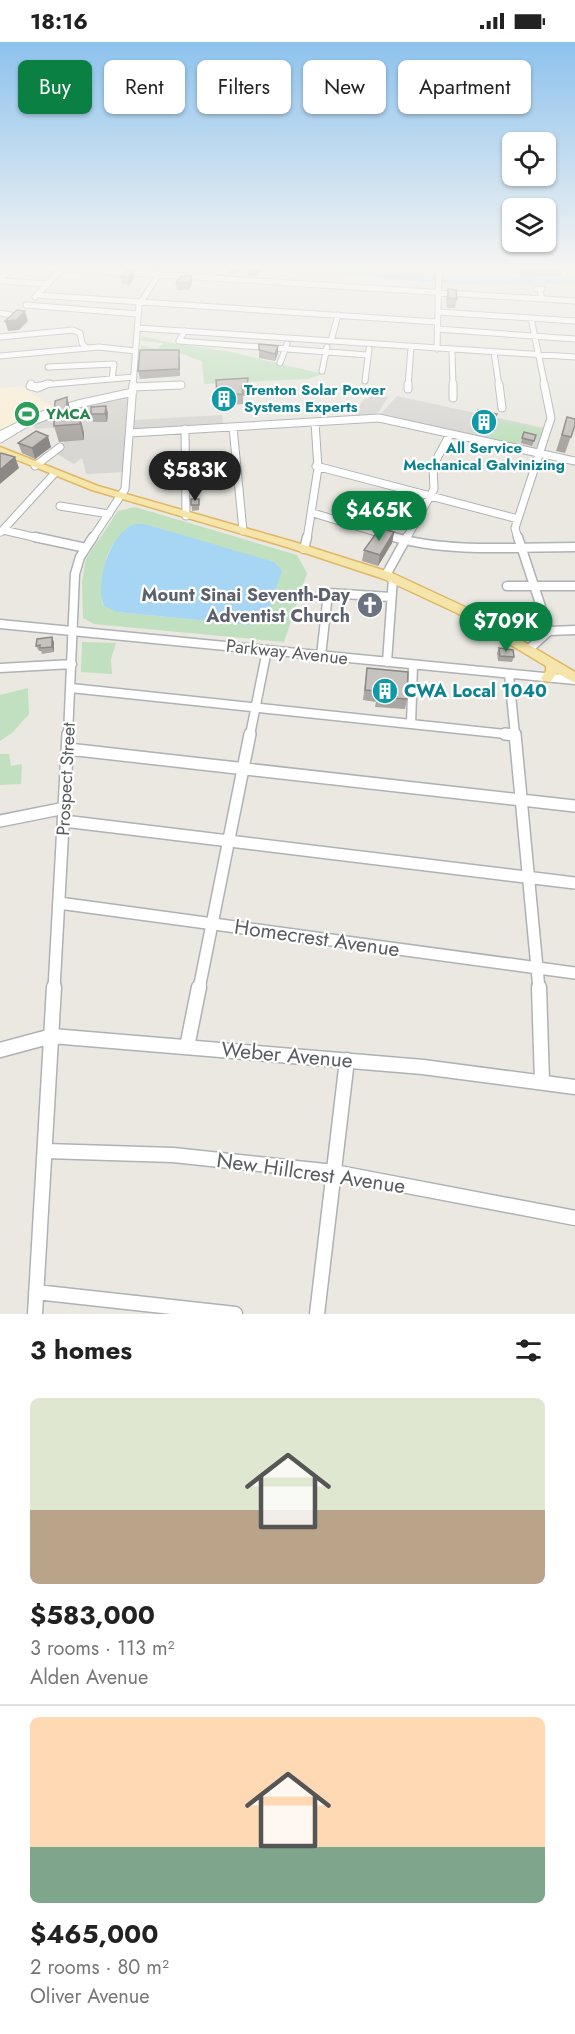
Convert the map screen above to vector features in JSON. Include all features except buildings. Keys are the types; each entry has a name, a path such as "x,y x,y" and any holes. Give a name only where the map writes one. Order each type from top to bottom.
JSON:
{"main road":[{"path":"0,450 54,474 108,493 304,549 389,577 467,612 575,679"},
{"path":"108,493 126,487"},
{"path":"112,510 135,501"},
{"path":"547,678 552,672 552,665"}],"street":[{"path":"322,371 335,325"},
{"path":"437,325 437,349"},
{"path":"532,325 551,418 518,519 516,532 549,631"},
{"path":"137,327 575,357"},
{"name":"Prospect Street","path":"35,1314 68,749 75,574 77,564 86,548 122,497 126,487 137,327"},
{"path":"437,329 575,339"},
{"path":"0,335 73,330 80,333 82,343 86,348"},
{"path":"185,331 179,342 368,355"},
{"path":"280,363 289,338"},
{"path":"364,381 369,344"},
{"path":"0,356 99,347 135,351"},
{"path":"408,389 411,347"},
{"path":"452,350 453,398"},
{"path":"494,352 502,408"},
{"path":"48,367 114,364 112,379"},
{"path":"78,381 81,365"},
{"path":"50,383 134,378"},
{"path":"0,437 25,424 78,404 133,390 181,385"},
{"path":"130,432 379,418 575,461"},
{"path":"304,549 313,513 318,436 315,422"},
{"path":"232,427 243,531"},
{"path":"185,429 186,516"},
{"path":"387,662 391,597 389,577 430,497 434,487 433,466 450,434"},
{"path":"35,466 60,447"},
{"path":"316,466 518,519"},
{"path":"2,532 54,474"},
{"path":"60,506 112,510"},
{"path":"313,513 407,541 478,547 575,547"},
{"path":"2,532 86,548"},
{"path":"507,586 575,586"},
{"path":"321,656 328,593 391,597"},
{"name":"Parkway Avenue","path":"0,624 509,675 575,679"},
{"path":"528,650 549,631 575,630"},
{"path":"187,1047 267,650"},
{"path":"0,668 72,664"},
{"path":"411,724 413,664"},
{"path":"509,675 538,968 542,1082"},
{"path":"71,688 515,735"},
{"path":"68,749 575,806"},
{"path":"0,821 64,814 228,841 575,883"},
{"name":"Homecrest Avenue","path":"59,903 575,973"},
{"name":"Weber Avenue","path":"0,1050 52,1036 445,1069 575,1087"},
{"path":"317,1314 347,1060"},
{"name":"New Hillcrest Avenue","path":"45,1151 173,1155 334,1172 575,1218"},
{"path":"36,1292 235,1314"}],"shaded area":[{"path":"23,387 56,409 0,434 0,388"},
{"path":"128,394 132,400 132,420 222,415 224,427 130,433 127,472 86,474 82,458 74,464 57,454 63,449 65,427 35,429 30,420"},
{"path":"375,394 388,397 378,413 353,417 363,400"},
{"path":"397,396 549,429 540,454 376,419"}],"green space":[{"path":"142,336 176,344 226,351 323,374 307,379 204,384 202,361 173,351 141,351 141,345 157,349 163,343 141,341"},
{"path":"498,420 542,429 539,440 523,436 518,445 489,439"},
{"path":"135,507 297,555 307,573 284,642 94,624 83,618 82,582 86,559 118,511","holes":["145,524 278,565 267,615 263,620 249,625 117,612 102,603 104,570 108,554 120,536 138,525"]},
{"path":"82,642 116,643 111,659 112,674 81,672"},
{"path":"28,688 29,714 12,733 0,741 0,695"},
{"path":"0,754 9,754 11,766 22,764 21,784 0,785"}],"water":[{"path":"136,524 145,524 274,562 281,569 281,573 267,615 263,620 249,625 117,612 104,606 101,584 106,559 119,537"}],"place":[{"name":"Trenton Solar Power Systems Experts","path":"224,399"},
{"name":"YMCA","path":"27,414"},
{"name":"All Service Mechanical Galvinizing","path":"484,422"},
{"name":"Mount Sinai Seventh-Day Adventist Church","path":"370,605"},
{"name":"CWA Local 1040","path":"385,691"}]}
